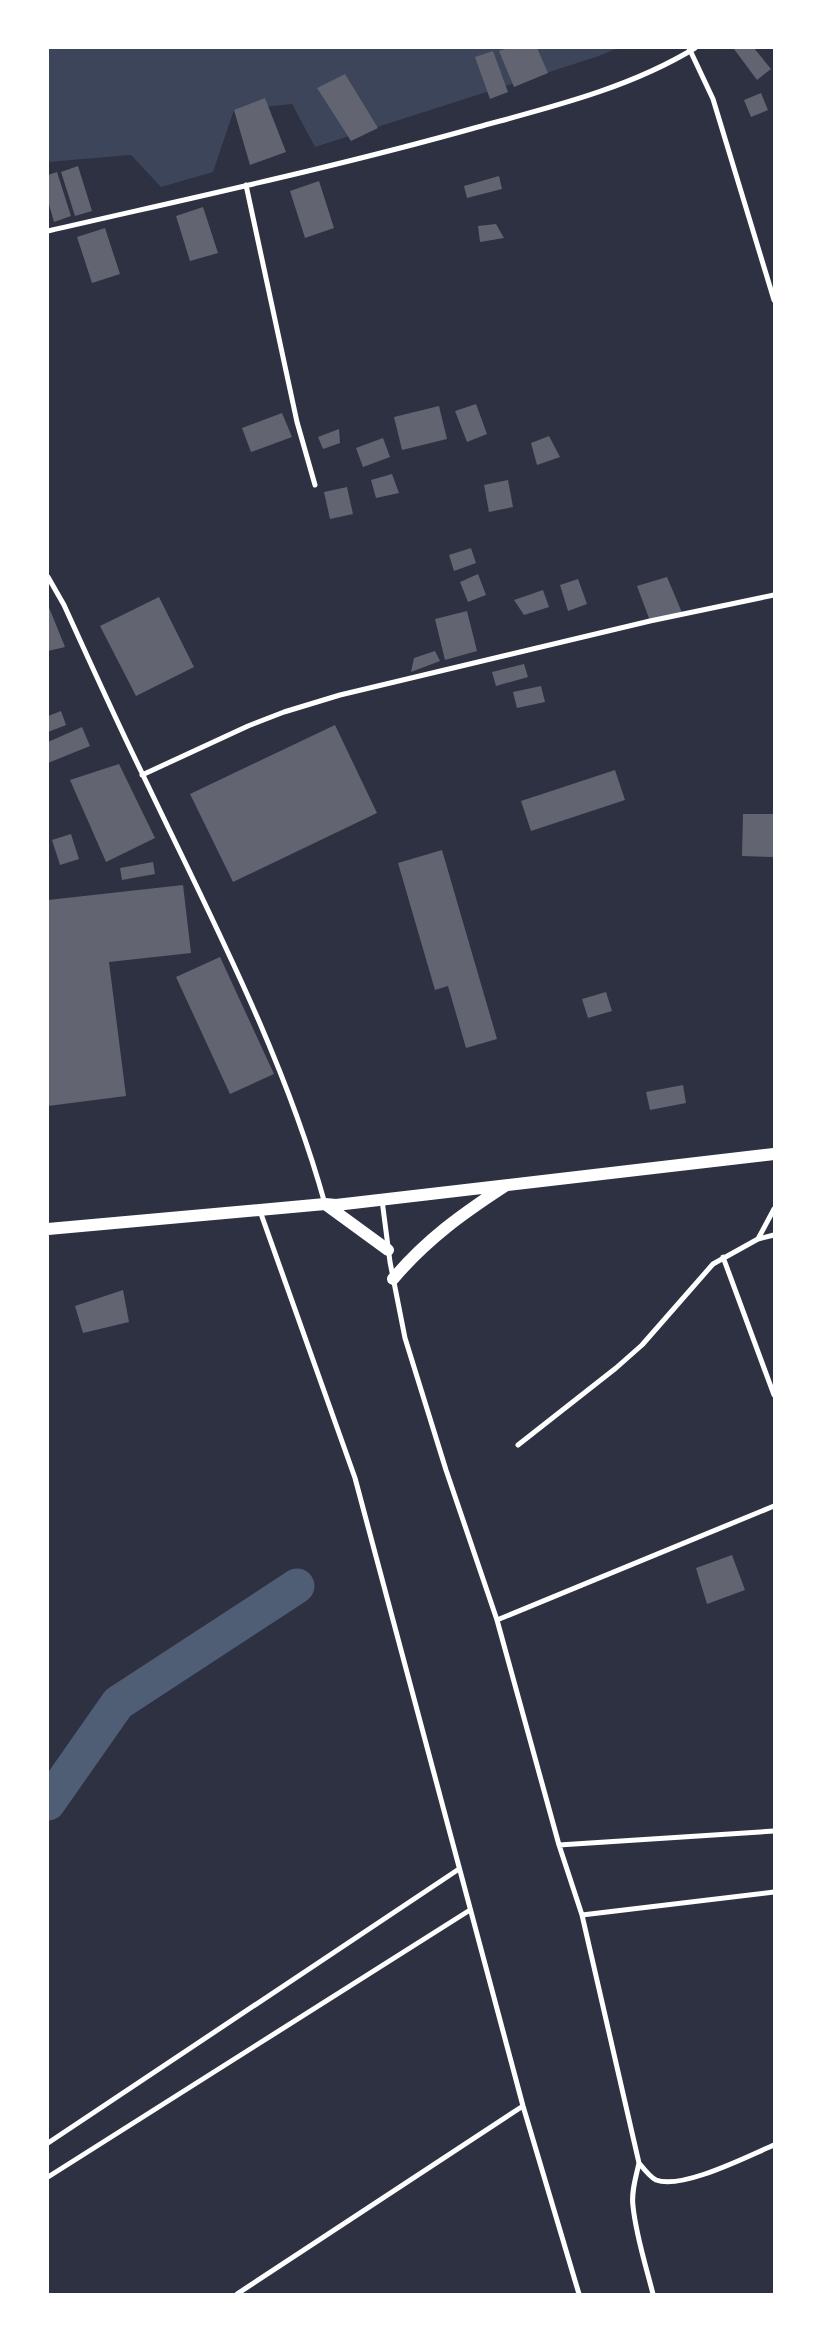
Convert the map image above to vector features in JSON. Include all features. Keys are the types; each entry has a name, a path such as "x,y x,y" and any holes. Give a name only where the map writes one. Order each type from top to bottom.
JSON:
{"main road":[{"path":"48,1229 325,1204 336,1205 774,1154"},
{"path":"393,1279 414,1255 438,1233 508,1185"},
{"path":"325,1204 388,1250"}],"street":[{"path":"48,231 443,137 520,115 632,78 692,48 713,99 774,300"},
{"path":"246,185 297,422 315,485"},
{"path":"48,576 64,605 142,775 188,864 269,1046 312,1156 325,1204"},
{"path":"142,775 248,726 284,712 340,695 640,624 774,595"},
{"path":"382,1200 388,1250 405,1338 446,1470 497,1620 559,1845 582,1915 639,2163 634,2182 633,2205 642,2255 654,2294"},
{"path":"758,1239 774,1209"},
{"path":"260,1211 355,1478 523,2106 579,2294"},
{"path":"518,1445 616,1368 642,1345 713,1264 758,1239 774,1235"},
{"path":"723,1257 774,1395"},
{"path":"497,1620 774,1506"},
{"path":"559,1845 774,1831"},
{"path":"48,2142 459,1868"},
{"path":"582,1915 774,1892"},
{"path":"48,2177 470,1910"},
{"path":"237,2294 523,2106"},
{"path":"639,2163 654,2180 671,2182 689,2180 774,2145"}],"shaded area":[{"path":"48,48 618,48 596,57 315,147 292,104 234,110 213,172 161,187 131,155 48,162"}],"building":[{"path":"508,48 537,48 548,73 514,87 499,51"},
{"path":"754,48 771,69 757,80 734,49"},
{"path":"493,51 508,92 490,99 475,57"},
{"path":"345,74 378,128 351,141 317,88"},
{"path":"761,93 768,110 751,117 744,100"},
{"path":"265,98 286,152 250,165 234,110"},
{"path":"78,166 92,211 75,216 61,172"},
{"path":"57,172 71,216 54,222 48,201 48,175"},
{"path":"499,176 502,189 467,198 464,186"},
{"path":"319,181 334,228 305,238 290,191"},
{"path":"203,207 218,253 190,261 176,216"},
{"path":"496,224 504,238 480,242 478,226"},
{"path":"105,228 120,274 92,283 77,237"},
{"path":"476,404 487,434 467,442 455,411"},
{"path":"439,406 447,439 402,450 394,417"},
{"path":"282,413 292,437 251,452 242,428"},
{"path":"339,429 340,443 323,449 318,437"},
{"path":"549,436 560,457 537,465 531,443"},
{"path":"383,438 390,457 363,467 356,448"},
{"path":"392,474 399,493 376,498 371,480"},
{"path":"508,480 513,507 489,512 484,485"},
{"path":"347,487 353,514 330,519 324,492"},
{"path":"471,548 476,563 454,571 449,555"},
{"path":"478,574 486,595 468,602 460,582"},
{"path":"667,577 683,615 650,621 637,586"},
{"path":"578,579 587,604 568,611 560,585"},
{"path":"543,590 549,607 524,615 514,600"},
{"path":"159,597 194,667 136,696 100,626"},
{"path":"48,605 65,647 48,651"},
{"path":"467,611 477,651 445,660 435,619"},
{"path":"435,651 440,661 411,672 414,658"},
{"path":"524,664 528,677 496,686 492,672"},
{"path":"541,686 545,702 517,708 513,692"},
{"path":"61,711 66,725 48,732 48,716"},
{"path":"335,725 377,813 233,882 190,794"},
{"path":"82,727 90,746 48,763 48,742"},
{"path":"119,764 155,838 106,862 70,780"},
{"path":"615,770 625,800 531,831 521,801"},
{"path":"743,814 774,814 774,857 742,856"},
{"path":"71,834 79,859 60,865 52,840"},
{"path":"442,850 497,1039 466,1048 448,986 435,990 398,863"},
{"path":"153,862 155,874 122,880 120,868"},
{"path":"183,885 191,953 109,962 126,1096 48,1106 48,900"},
{"path":"220,957 274,1074 230,1094 176,977"},
{"path":"606,992 612,1011 588,1018 582,999"},
{"path":"683,1085 686,1103 650,1110 646,1092"},
{"path":"123,1290 129,1322 83,1333 75,1306"},
{"path":"732,1555 745,1590 707,1604 696,1568"}],"waterway":[{"path":"48,1803 118,1703 297,1586"}]}
